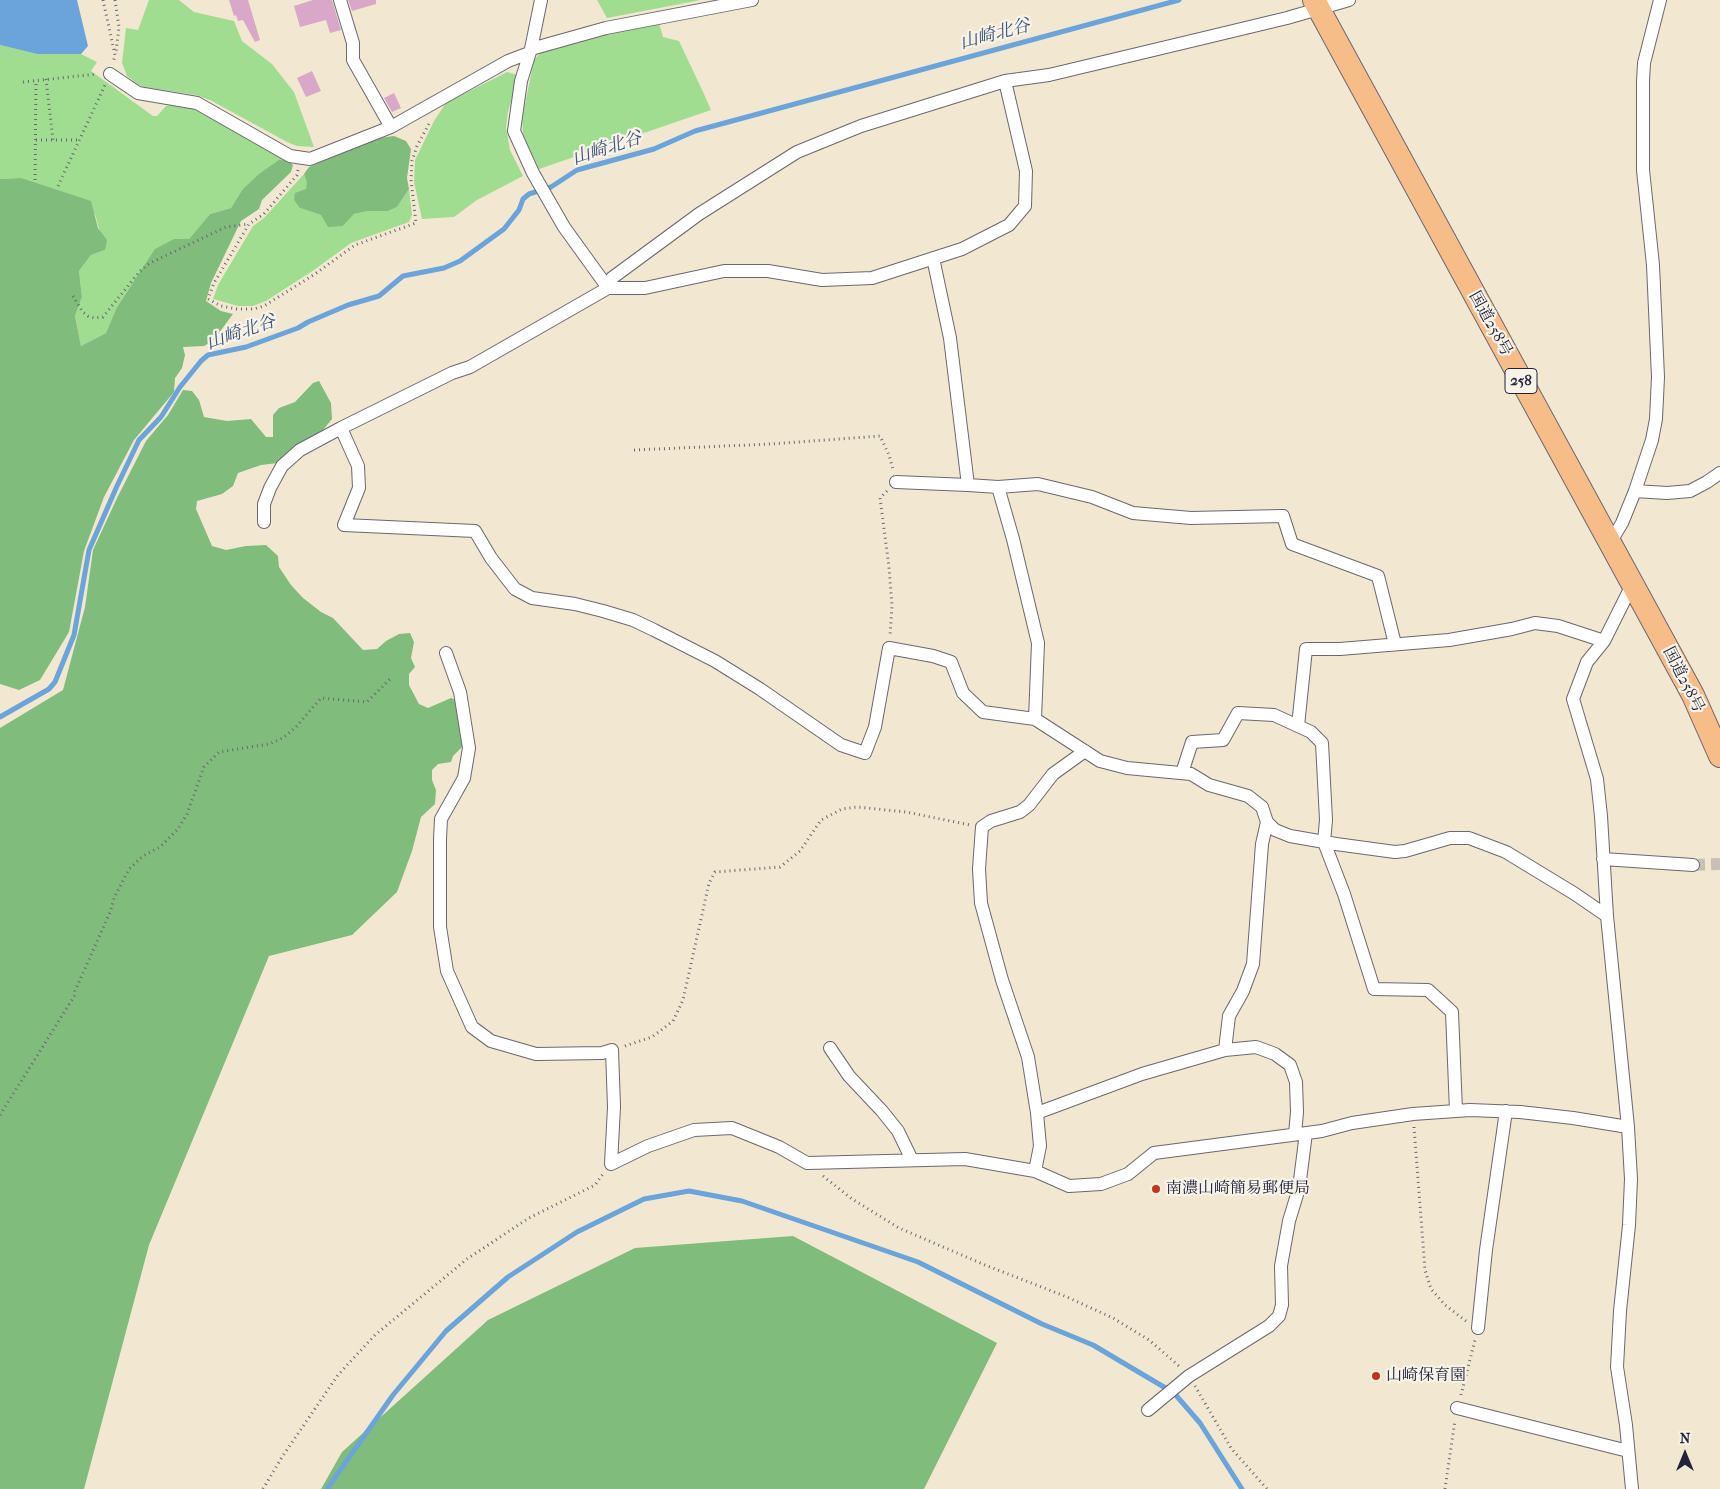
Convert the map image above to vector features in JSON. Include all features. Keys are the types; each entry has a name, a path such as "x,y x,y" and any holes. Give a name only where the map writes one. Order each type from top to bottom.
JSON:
{"highway":[{"name":"国道258号","path":"1316,4 1693,695 1720,756"}],"street":[{"path":"340,0 353,43 353,60 391,127"},
{"path":"541,0 530,51 521,81 514,131 533,173 564,227 608,288"},
{"path":"110,74 138,94 196,103 290,156 310,159 391,127 508,61 530,51 606,28 752,0"},
{"path":"608,288 612,278 699,214 797,152 861,126 1005,81 1049,75 1278,20 1316,4 1349,0"},
{"path":"1610,543 1622,523 1635,491 1652,440 1656,419 1658,378 1653,266 1642,170 1642,81 1644,63 1660,0"},
{"path":"264,522 264,504 270,488 282,466 300,450 452,373 470,367 608,288 645,288 724,270 768,270 822,280 872,278 962,249 1009,225 1025,206 1026,171 1005,81"},
{"path":"933,258 950,338 968,485"},
{"path":"341,428 358,466 359,488 344,525 475,532 491,558 515,589 532,598 575,604 634,620 715,661 841,744 865,753 875,727 889,648 951,662 963,693 983,712 1035,719 1100,761 1127,768 1191,774 1209,785 1248,796 1262,807 1267,822 1275,830 1290,836 1396,852 1450,838 1469,838 1506,852 1576,894 1607,916"},
{"path":"1635,491 1667,493 1690,491 1720,474"},
{"path":"896,482 998,487 1038,484 1092,497 1133,514 1191,518 1283,516 1292,544 1378,576 1395,644"},
{"path":"998,487 1013,539 1038,643 1035,719"},
{"path":"1632,586 1604,641 1587,662 1574,699 1597,779 1602,816 1607,916 1628,1127 1631,1179 1629,1225 1620,1312 1617,1367 1632,1489"},
{"path":"1298,726 1306,649 1340,649 1449,640 1535,623 1558,626 1604,641"},
{"path":"446,653 460,692 468,748 464,778 441,819 440,927 447,971 472,1027 491,1041 536,1054 602,1053 612,1050 614,1107 610,1164 648,1146 694,1130 732,1128 780,1147 807,1163 964,1159 1035,1171 1069,1186 1101,1184 1128,1174 1154,1153 1322,1132 1352,1123 1413,1114 1456,1111 1506,1111 1573,1118 1628,1127"},
{"path":"1182,773 1192,742 1223,740 1238,713 1274,715 1311,732 1322,743 1326,820 1324,842 1344,894 1374,989 1428,990 1452,1012 1456,1111"},
{"path":"1035,1171 1040,1146 1028,1057 1002,980 981,903 979,869 982,827 991,821 1020,812 1029,805 1053,774 1085,751"},
{"path":"1225,1050 1229,1016 1243,991 1253,964 1262,844 1267,822"},
{"path":"1603,859 1693,865"},
{"path":"1037,1114 1142,1074 1225,1050 1256,1047 1275,1054 1290,1065 1296,1082 1300,1134 1299,1188 1289,1222 1281,1266 1282,1305 1279,1316 1269,1326 1189,1376 1148,1410"},
{"path":"830,1048 849,1076 898,1131 912,1160"},
{"path":"1478,1328 1486,1250 1506,1111"},
{"path":"1457,1408 1628,1451"}],"path":[{"path":"103,0 115,55"},
{"path":"58,186 110,74 119,27 115,0"},
{"path":"23,82 93,74 110,74"},
{"path":"46,79 53,140"},
{"path":"35,180 36,80"},
{"path":"302,158 297,175 264,214 250,224 214,284 208,299 221,306 237,309 254,309 264,306 315,274 355,245 416,223 411,180 413,154 443,97"},
{"path":"36,140 80,140"},
{"path":"73,296 82,311 88,316 94,318 103,316 140,270 150,263 226,227 250,224"},
{"path":"634,450 771,444 880,436 889,455 896,482 880,498 892,606 889,648"},
{"path":"0,1116 75,995 75,991 111,910 114,898 129,870 143,856 160,847 178,829 187,814 204,767 219,752 269,744 283,738 296,727 321,698 367,702 390,679"},
{"path":"612,1050 652,1037 672,1021 683,1000 709,883 715,872 780,866 800,851 821,820 842,809 857,807 906,812 982,827"},
{"path":"1413,1114 1425,1270 1431,1290 1445,1305 1478,1328 1457,1408 1445,1489"},
{"path":"807,1163 852,1199 900,1228 985,1265 1067,1297 1113,1318 1149,1340 1189,1376 1231,1448 1267,1489"},
{"path":"263,1489 282,1457 338,1375 375,1335 466,1259 529,1218 595,1185 610,1164"}],"green space":[{"path":"149,0 179,0 194,12 234,21 242,41 272,64 294,92 314,147 297,146 287,142 210,100 196,95 144,87 127,76 122,63 126,28 138,30"},
{"path":"597,0 701,0 607,18"},
{"path":"659,23 663,37 679,41 711,110 539,169 523,134 522,119 534,60 541,52 603,35"},
{"path":"0,45 37,54 81,54 97,62 91,71 153,116 157,116 166,106 170,105 192,108 288,160 242,190 231,208 210,214 189,239 174,239 116,309 106,333 81,346 75,316 82,297 79,271 91,255 105,250 95,214 21,178 0,179"},
{"path":"507,72 518,75 506,127 510,150 523,176 477,200 454,217 422,219 414,182 415,160 434,121 446,103"},
{"path":"394,136 406,141 411,149 407,178 409,189 397,207 388,211 368,211 354,214 343,226 328,227 321,215 300,208 294,200 295,193 306,189 307,182 304,174 309,167 379,138"},
{"path":"279,160 288,160 293,165 291,172 262,200 259,209 241,221 211,283 206,301 221,311 233,314 213,341 204,346 183,347 185,355 182,368 175,378 174,392 134,440 104,497 84,551 69,632 40,680 19,690 0,684 0,179 21,178 91,201 98,228 107,240 105,250 91,255 79,271 82,297 75,316 81,346 106,333 116,309 155,249 174,239 189,239 210,214 231,208 242,190 259,174"},
{"path":"304,174 308,182 300,208 321,215 343,226 354,214 368,211 388,211 397,207 409,189 412,215 409,222 351,243 266,301 253,306 238,306 213,299 218,285 253,226 264,218"},
{"path":"319,381 331,403 332,419 319,435 278,463 261,465 238,473 233,486 222,494 197,501 196,509 212,546 226,550 266,545 278,556 279,567 291,585 303,598 321,612 333,618 363,650 377,649 386,641 399,634 410,633 414,642 411,658 415,667 409,674 409,685 419,704 428,708 451,698 456,700 464,745 453,756 451,762 438,764 432,770 432,780 436,790 435,804 421,817 412,851 397,892 352,935 269,956 149,1245 84,1489 0,1489 0,728 63,690 85,607 93,550 146,441 168,415 183,390 192,391 199,400 204,417 227,421 251,419 266,437 273,437 273,415 279,408 295,402 313,383"},
{"path":"793,1236 997,1343 924,1489 321,1489 342,1452 488,1320 635,1248"}],"water":[{"path":"0,0 77,0 88,46 81,54 37,54 0,45"}],"building":[{"path":"229,0 248,0 260,40 255,42 243,20 238,21 236,15 234,16"},
{"path":"313,0 332,0 341,30 330,33 326,20 300,27 294,6"},
{"path":"348,0 376,0 376,4 352,11"},
{"path":"312,71 321,91 306,97 297,78"},
{"path":"394,93 401,108 392,112 384,98"}],"waterway":[{"name":"山崎北谷","path":"0,717 49,689 55,682 74,635 89,550 117,486 139,440 161,417 180,387 208,355 246,347 298,328 348,305 379,296 403,276 444,268 460,261 504,229 519,210 523,199 529,194 551,187 577,170 654,149 695,131 1179,0"},
{"path":"327,1489 393,1395 446,1331 508,1277 577,1232 644,1199 689,1191 742,1201 918,1262 1042,1324 1093,1345 1174,1393 1200,1423 1242,1489"}],"tunnel":[{"path":"1693,865 1720,864"}],"place":[{"name":"南濃山崎簡易郵便局","path":"1156,1189"},
{"name":"山崎保育園","path":"1376,1376"}]}
